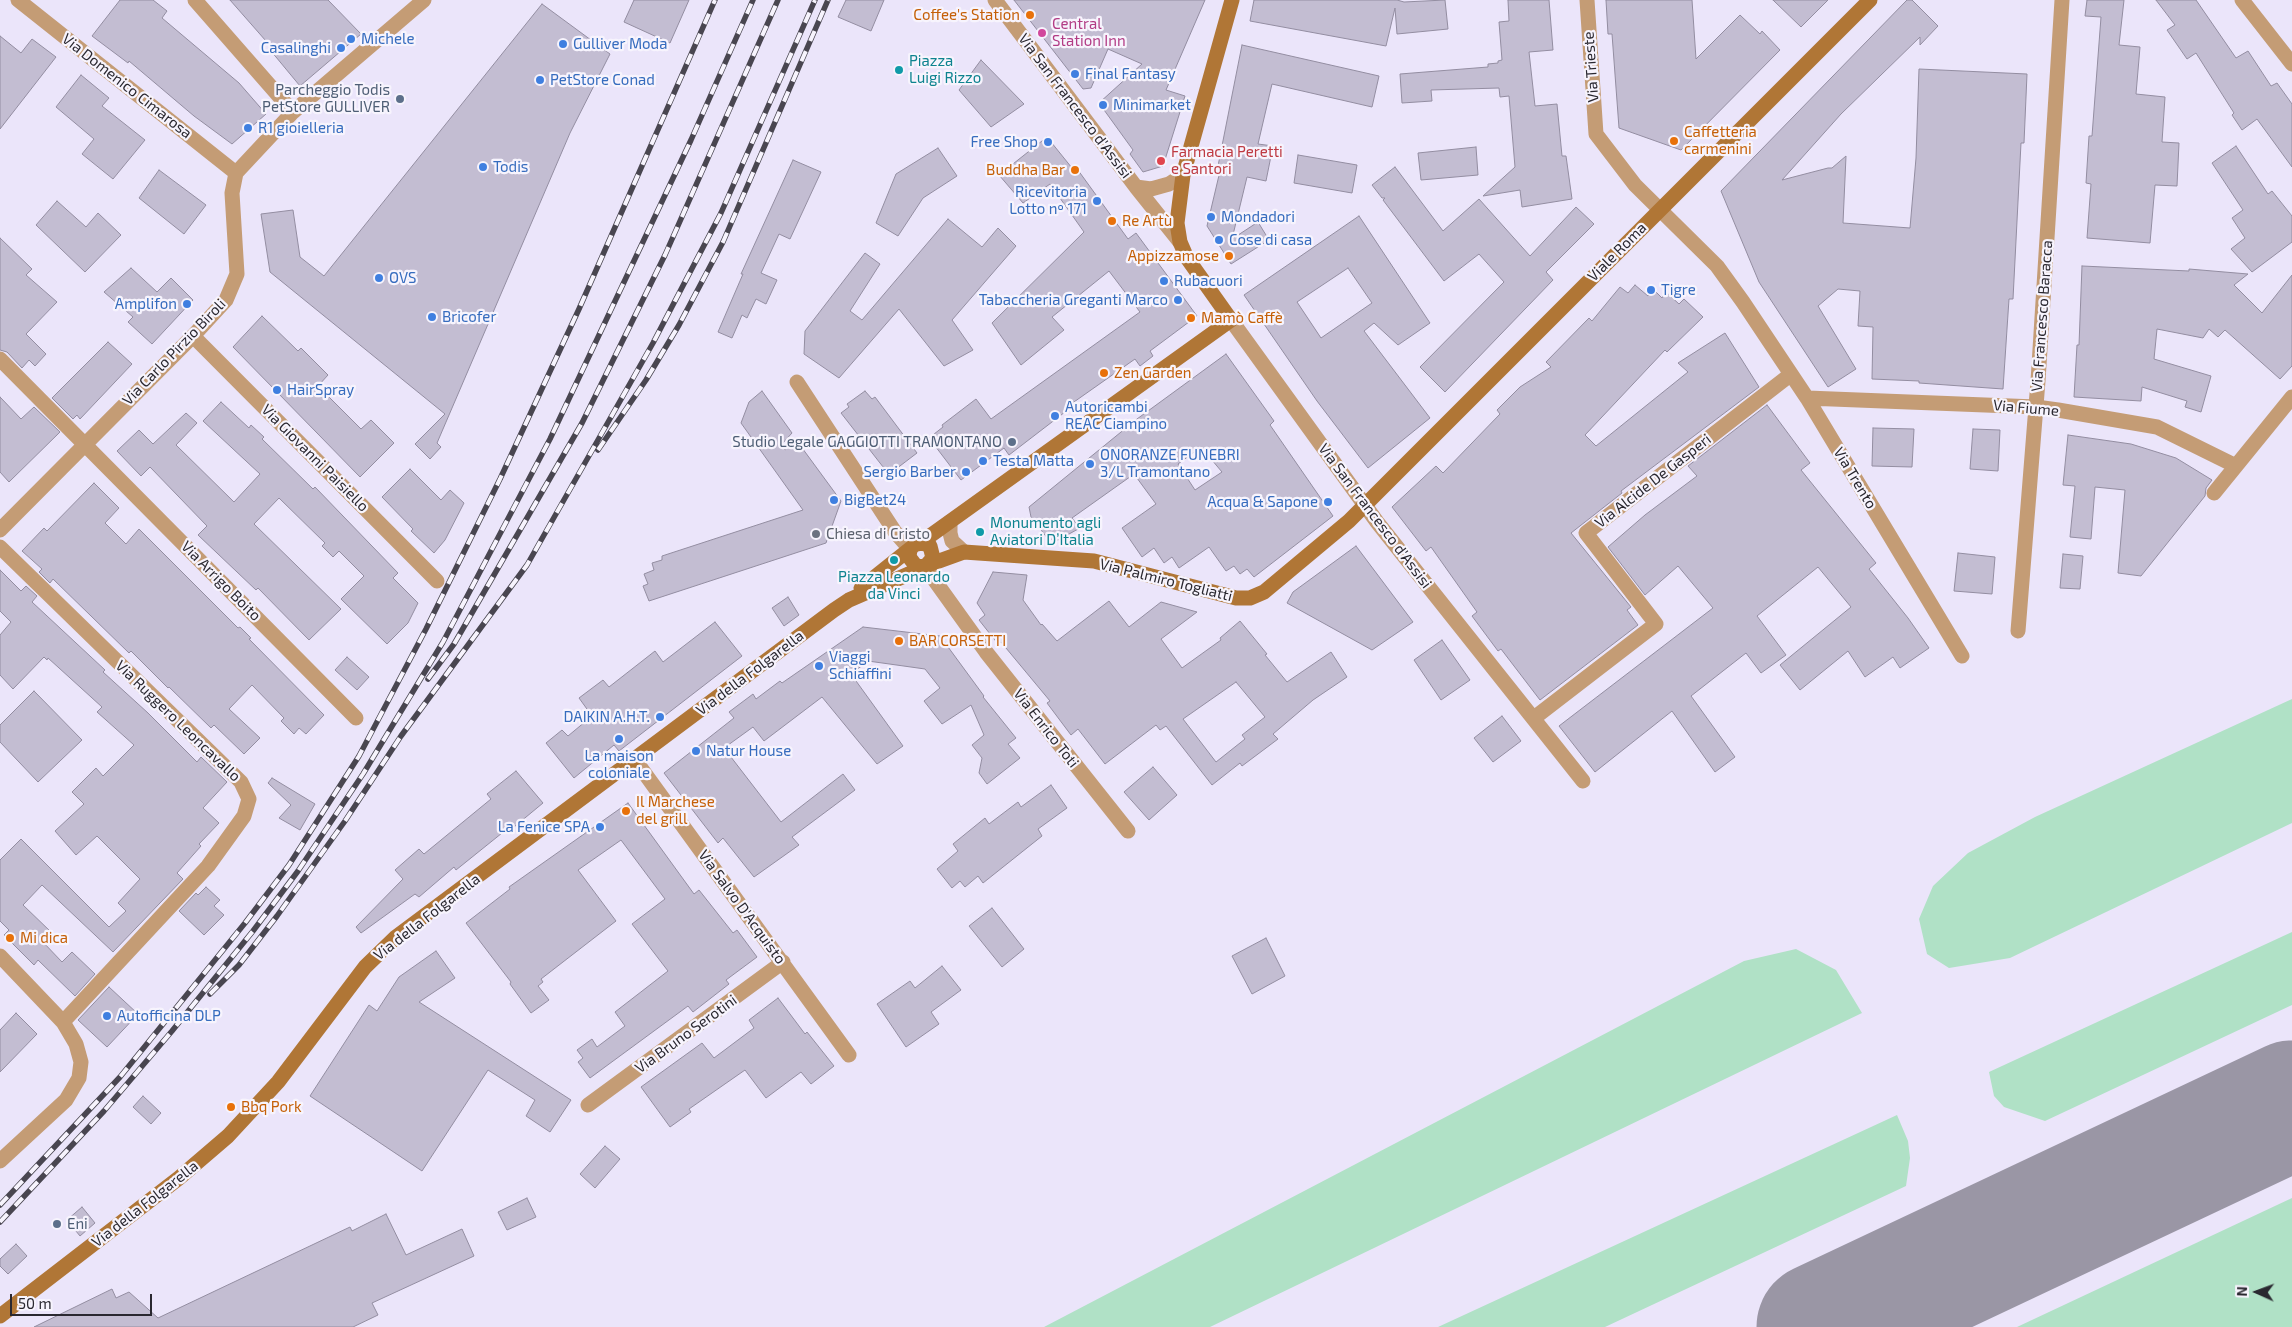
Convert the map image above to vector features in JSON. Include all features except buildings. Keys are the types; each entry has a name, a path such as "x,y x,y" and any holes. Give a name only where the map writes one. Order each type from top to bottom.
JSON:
{"street":[{"name":"Via Domenico Cimarosa","path":"18,0 236,173"},
{"path":"195,0 292,112"},
{"path":"236,173 292,112 424,0"},
{"name":"Via San Francesco d'Assisi","path":"995,0 1136,188 1180,242"},
{"path":"1184,175 1232,0"},
{"name":"Via Trieste","path":"1587,0 1596,134"},
{"name":"Viale Roma","path":"1365,505 1870,0"},
{"name":"Via Francesco Baracca","path":"2018,631 2036,407 2062,0"},
{"path":"2242,0 2292,64"},
{"name":"Via Trento","path":"1596,134 1635,186 1717,266 1744,302 1790,375 1807,398 1962,656"},
{"name":"Via Carlo Pirzio Biroli","path":"0,530 193,336 226,300 237,274 232,193 236,173"},
{"name":"Via San Francesco d'Assisi","path":"1136,188 1151,188 1168,184 1184,175"},
{"name":"Via San Francesco d'Assisi","path":"1184,175 1177,223 1180,242 1187,258 1365,505 1583,781"},
{"path":"849,600 915,546 1231,320"},
{"name":"Via Giovanni Paisiello","path":"193,336 437,581"},
{"name":"Via Arrigo Boito","path":"0,359 356,718"},
{"name":"Via Alcide De Gasperi","path":"1534,718 1656,624 1586,533 1790,375"},
{"path":"797,382 895,532 915,546"},
{"path":"2214,493 2292,397"},
{"name":"Via Fiume","path":"1807,398 2036,407 2157,427 2236,466"},
{"name":"Via Palmiro Togliatti","path":"964,552 1094,561 1236,598 1250,598 1264,592 1365,505"},
{"path":"849,600 926,566 964,552 952,542 950,522"},
{"path":"915,546 909,557 913,564 926,566"},
{"name":"Via Ruggero Leoncavallo","path":"0,547 241,782 249,799 244,816 208,866 63,1022"},
{"name":"Via Enrico Toti","path":"926,566 965,624 1128,831"},
{"name":"Via della Folgarella","path":"0,1316 179,1178 228,1136 278,1082 362,971 396,937 849,600"},
{"name":"Via Salvo D'Acquisto","path":"635,760 849,1055"},
{"path":"0,956 63,1022 76,1044 81,1062 79,1078 66,1100 0,1162"},
{"name":"Via Bruno Serotini","path":"588,1105 782,962"}],"green space":[{"path":"2292,699 2292,823 2010,958 1949,968 1927,954 1919,919 1933,886 1968,853 2035,817"},
{"path":"2292,932 2292,1005 2045,1121 2004,1107 1994,1096 1989,1072"},
{"path":"1796,949 1836,970 1862,1013 1210,1327 1044,1327 1744,961"},
{"path":"1897,1115 1908,1141 1910,1158 1906,1186 1605,1327 1438,1327"},
{"path":"2292,1198 2292,1327 2017,1327"}],"runway":[{"path":"1821,1327 2292,1105"}],"railway":[{"path":"0,1205 120,1077 245,923 289,865 359,756 426,629 500,479 579,309 715,0"},
{"path":"0,1222 104,1111 172,1031 253,931 298,871 363,774 443,642 550,439 691,140 753,0"},
{"path":"428,679 454,644 582,423 665,255 778,0"},
{"path":"210,994 239,965 277,916 345,821 401,736 527,565 653,343 721,213 815,0"},
{"path":"598,450 646,380 679,325 723,242 828,0"}],"place":[{"name":"Coffee's Station","path":"1030,15"},
{"name":"Central Station Inn","path":"1042,33"},
{"name":"Michele","path":"351,39"},
{"name":"Gulliver Moda","path":"563,44"},
{"name":"Casalinghi","path":"341,48"},
{"name":"Piazza Luigi Rizzo","path":"899,70"},
{"name":"Final Fantasy","path":"1075,74"},
{"name":"PetStore Conad","path":"540,80"},
{"name":"Parcheggio Todis PetStore GULLIVER","path":"400,99"},
{"name":"Minimarket","path":"1103,105"},
{"name":"R1 gioielleria","path":"248,128"},
{"name":"Caffetteria carmenini","path":"1674,141"},
{"name":"Free Shop","path":"1048,142"},
{"name":"Farmacia Peretti e Santori","path":"1161,161"},
{"name":"Todis","path":"483,167"},
{"name":"Buddha Bar","path":"1075,170"},
{"name":"Ricevitoria Lotto nº 171","path":"1097,201"},
{"name":"Mondadori","path":"1211,217"},
{"name":"Re Artù","path":"1112,221"},
{"name":"Cose di casa","path":"1219,240"},
{"name":"Appizzamose","path":"1229,256"},
{"name":"OVS","path":"379,278"},
{"name":"Rubacuori","path":"1164,281"},
{"name":"Tigre","path":"1651,290"},
{"name":"Tabaccheria Greganti Marco","path":"1178,300"},
{"name":"Amplifon","path":"187,304"},
{"name":"Bricofer","path":"432,317"},
{"name":"Mamò Caffè","path":"1191,318"},
{"name":"Zen Garden","path":"1104,373"},
{"name":"HairSpray","path":"277,390"},
{"name":"Autoricambi REAC Ciampino","path":"1055,416"},
{"name":"Studio Legale GAGGIOTTI TRAMONTANO","path":"1012,442"},
{"name":"Testa Matta","path":"983,461"},
{"name":"ONORANZE FUNEBRI 3/L Tramontano","path":"1090,464"},
{"name":"Sergio Barber","path":"966,472"},
{"name":"BigBet24","path":"834,500"},
{"name":"Acqua & Sapone","path":"1328,502"},
{"name":"Monumento agli Aviatori D’Italia","path":"980,532"},
{"name":"Chiesa di Cristo","path":"816,534"},
{"name":"Piazza Leonardo da Vinci","path":"894,560"},
{"name":"BAR CORSETTI","path":"899,641"},
{"name":"Viaggi Schiaffini","path":"819,666"},
{"name":"DAIKIN A.H.T.","path":"660,717"},
{"name":"La maison coloniale","path":"619,739"},
{"name":"Natur House","path":"696,751"},
{"name":"Il Marchese del grill","path":"626,811"},
{"name":"La Fenice SPA","path":"600,827"},
{"name":"Mi dica","path":"10,938"},
{"name":"Autofficina DLP","path":"107,1016"},
{"name":"Bbq Pork","path":"231,1107"},
{"name":"Eni","path":"57,1224"}]}
